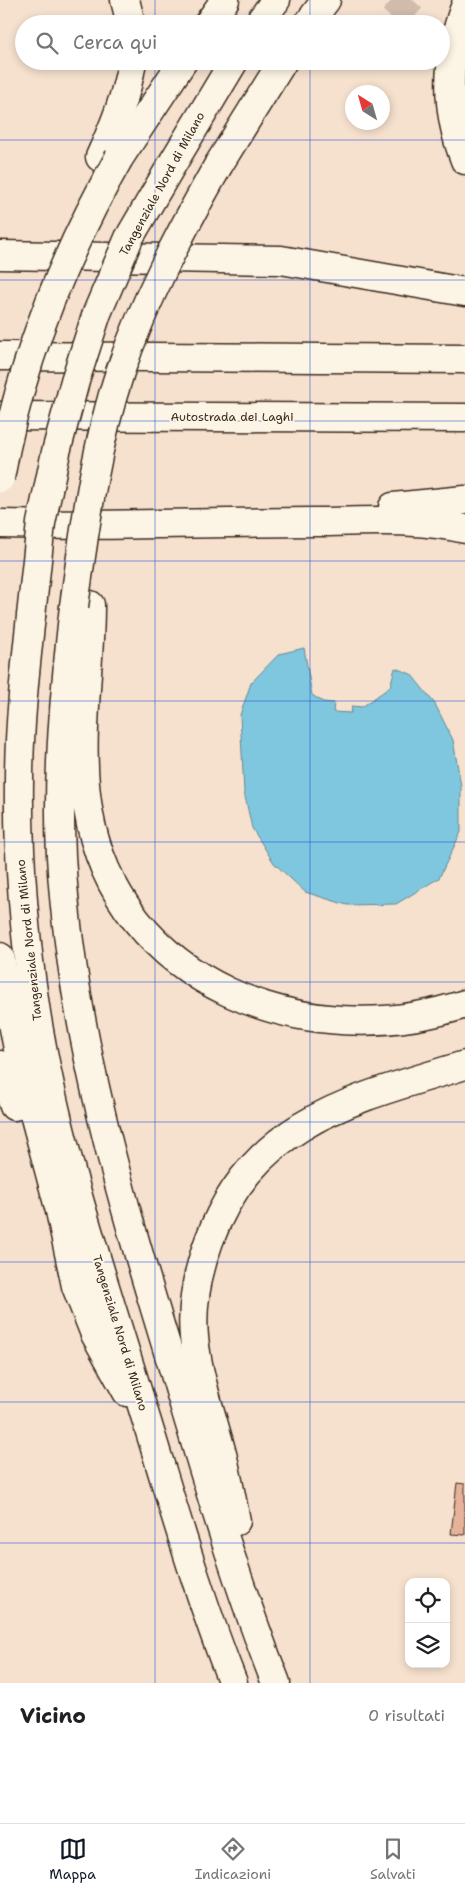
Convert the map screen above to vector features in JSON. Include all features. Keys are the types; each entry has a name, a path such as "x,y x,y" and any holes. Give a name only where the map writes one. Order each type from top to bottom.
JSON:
{"highway":[{"path":"125,0 129,15"},
{"path":"214,15 224,0"},
{"path":"265,15 276,0"},
{"path":"315,15 326,0"},
{"path":"465,7 454,43 450,86 451,114 465,160"},
{"path":"0,478 20,392 42,320 109,158 130,70"},
{"path":"109,158 176,70"},
{"name":"Tangenziale Nord di Milano","path":"229,70 130,238 97,313 74,381 56,452 42,523 30,616 19,780 21,866 35,1007 55,1105 76,1192 201,1594 233,1683"},
{"path":"277,70 219,164 178,236 147,303 120,373 89,496 82,606 88,808 93,834 112,883 125,905 160,948 179,964 224,990 279,1010 314,1018 381,1022 440,1012 465,1004"},
{"path":"0,255 281,260 465,292"},
{"path":"0,356 465,359"},
{"name":"Autostrada dei Laghi","path":"0,416 465,418"},
{"path":"262,522 465,500"},
{"path":"0,524 135,525 262,522 399,522 429,523 465,529"},
{"path":"82,606 65,692 61,790 61,854 73,976 100,1111 132,1232 202,1466 263,1650 276,1683"},
{"path":"0,957 22,1068 60,1211 76,1286"},
{"path":"263,1650 224,1459 198,1369 194,1334 198,1282 202,1262 220,1214 233,1191 254,1163 267,1151 312,1120 377,1093 465,1051"},
{"path":"0,1065 40,1192 95,1334 144,1424 163,1473"},
{"path":"377,1093 465,1066"}],"water":[{"path":"304,648 312,695 323,702 334,703 333,712 351,713 352,706 362,707 390,687 395,668 411,674 435,704 453,740 461,786 461,832 439,878 396,904 347,905 305,892 274,863 252,828 244,792 240,715 251,683 279,654"}],"building":[{"path":"457,1483 465,1484 465,1535 451,1534"}],"tunnel":[{"path":"392,0 409,15"}]}
